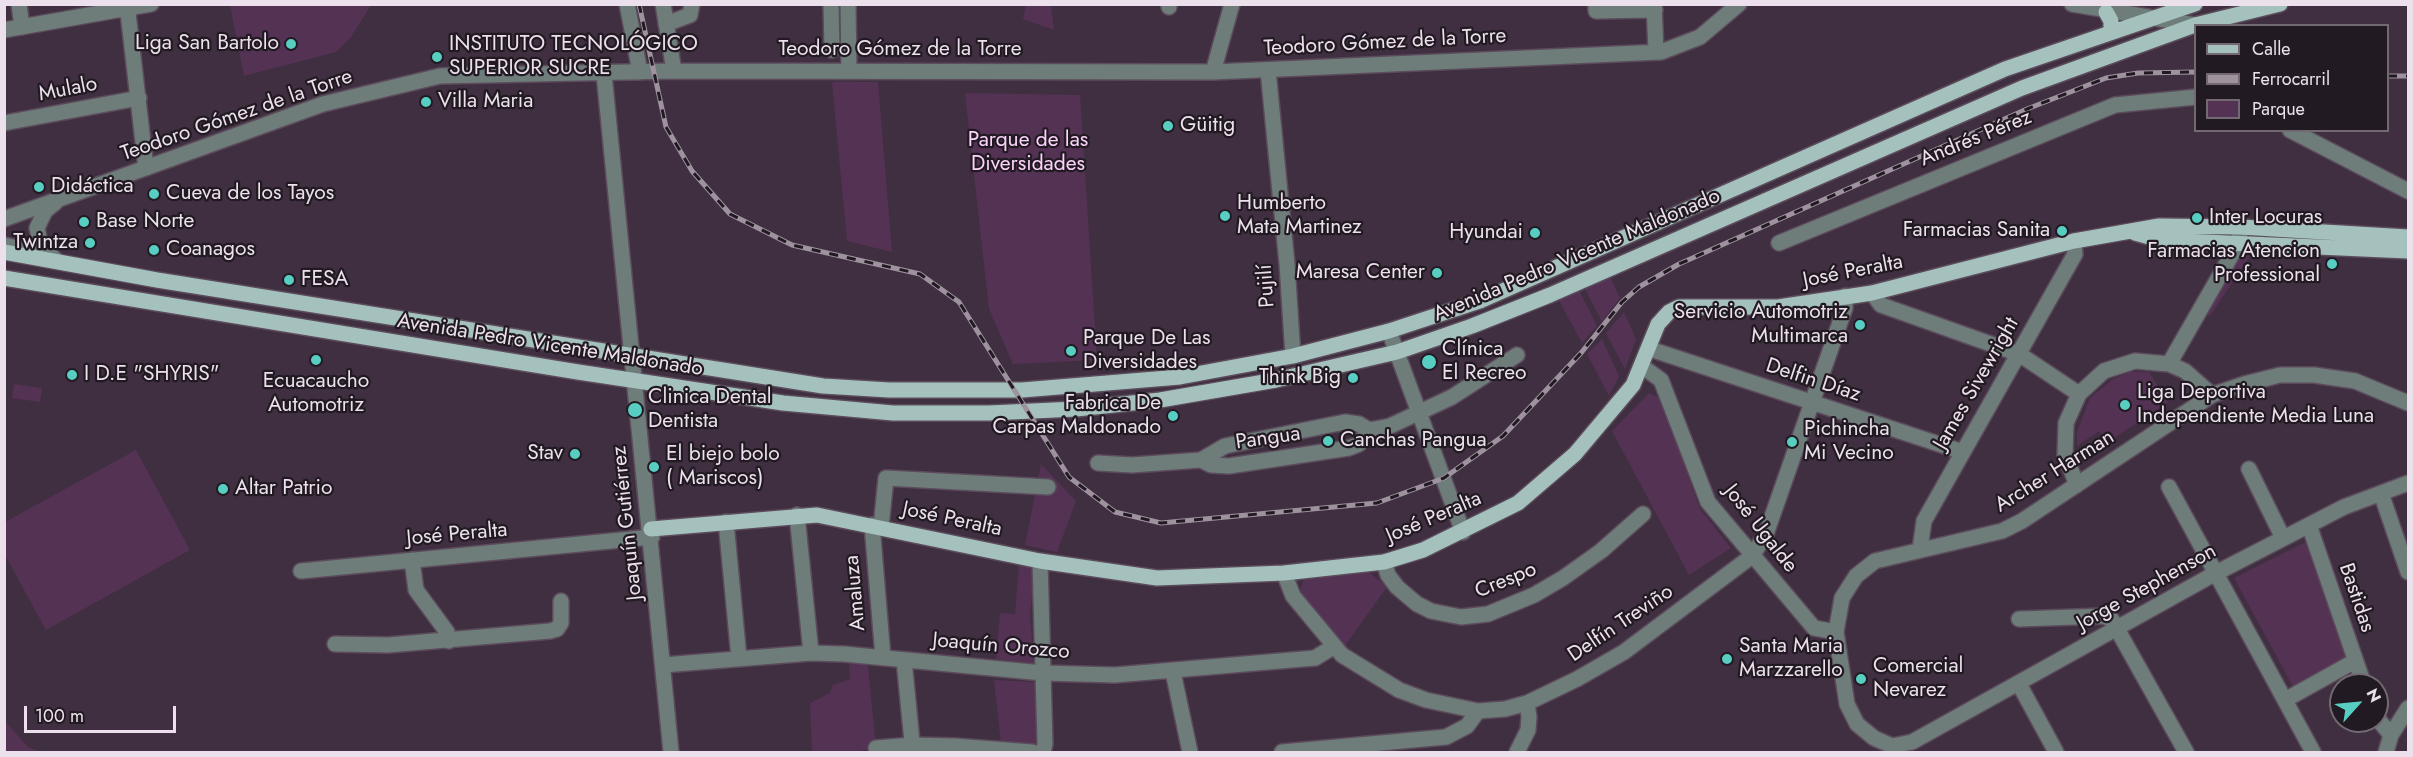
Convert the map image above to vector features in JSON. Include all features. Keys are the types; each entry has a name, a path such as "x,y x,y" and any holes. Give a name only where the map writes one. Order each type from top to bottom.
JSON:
{"main road":[{"name":"Avenida Pedro Vicente Maldonado","path":"4,252 52,257 168,282 823,386 889,390 1022,390 1180,377 1293,356 1389,331 1480,301 2005,69 2195,4"},
{"name":"Avenida Pedro Vicente Maldonado","path":"2199,24 2280,4"},
{"path":"2106,12 2111,21 2111,32"},
{"name":"Avenida Pedro Vicente Maldonado","path":"4,278 634,381 783,403 893,413 1076,409 1160,400 1276,380 1397,352 1551,295 2022,88 2194,25"},
{"name":"José Peralta","path":"651,533 726,522 817,515 1040,561 1157,578 1284,573 1384,562 1423,550 1464,532 1518,503 1575,454 1628,392 1643,367 1663,318 1679,307 1778,307 1872,293 2074,241 2159,226 2409,251"},
{"name":"José Peralta","path":"2239,235 2409,237"}],"street":[{"path":"19,4 22,27"},
{"path":"4,30 127,6 151,4"},
{"path":"627,4 639,72"},
{"path":"663,4 674,71"},
{"path":"666,24 690,15 692,4"},
{"path":"831,4 832,50"},
{"path":"848,4 849,71"},
{"path":"1213,72 1232,4"},
{"name":"Teodoro Gómez de la Torre","path":"4,219 323,104 440,76 674,71 1213,72 1656,52 1679,47 1700,37 1739,4"},
{"path":"2072,4 2106,12 2194,25"},
{"path":"127,6 146,168"},
{"path":"1596,8 1654,7 1656,52"},
{"name":"Pujilí","path":"1268,70 1287,264 1293,356"},
{"name":"Joaquín Gutiérrez","path":"604,74 651,533 663,665 667,752"},
{"name":"Andrés Pérez","path":"1779,243 2115,105 2194,97"},
{"name":"Mulalo","path":"4,123 139,98"},
{"path":"2294,132 2409,191"},
{"name":"Teodoro Gómez de la Torre","path":"52,257 38,238 39,219 45,211 66,197"},
{"path":"2169,364 2239,235"},
{"name":"James Sivewright","path":"1920,549 1924,521 2075,254 2074,241"},
{"path":"4,244 52,257"},
{"path":"1872,293 1881,304 2019,354 2079,394"},
{"name":"Delfín Treviño","path":"1284,573 1293,596 1333,647 1399,690 1426,700 1478,711 1527,703 1624,652 1752,556 1766,534 1845,308 1845,296"},
{"path":"1389,331 1464,532"},
{"name":"Delfin Díaz","path":"1650,349 1963,452"},
{"name":"Pangua","path":"1201,460 1211,465 1228,466 1349,448 1359,444 1369,430 1390,426 1420,414 1452,397 1517,355"},
{"path":"2077,485 2070,471 2064,439 2066,423 2079,394 2097,376 2119,364 2135,360 2169,364 2186,371 2212,395"},
{"name":"José Ugalde","path":"1643,367 1661,380 1708,502 1814,628 1836,632"},
{"name":"Archer Harman","path":"1916,747 1892,746 1874,738 1857,724 1847,704 1836,632 1842,598 1856,576 1875,561 2002,531 2022,521 2212,395 2280,375 2314,375 2355,381 2409,403"},
{"name":"Pangua","path":"1098,463 1132,465 1201,460 1225,446 1345,422 1359,423 1369,430"},
{"path":"2249,469 2283,538"},
{"name":"Amaluza","path":"883,657 876,526 886,478 1048,487"},
{"name":"Jorge Stephenson","path":"1916,747 2019,684 2216,573 2344,507 2409,483"},
{"path":"2169,487 2313,753"},
{"path":"2381,493 2409,572"},
{"name":"Crespo","path":"1384,562 1388,575 1396,587 1417,604 1445,615 1488,614 1534,595 1563,578 1601,551 1642,514"},
{"path":"797,515 811,653"},
{"path":"726,522 739,658"},
{"name":"Bastidas","path":"2309,525 2360,673"},
{"name":"José Peralta","path":"301,571 651,533"},
{"path":"412,560 416,590 447,632 450,641"},
{"path":"1040,561 1039,620 1045,744 1041,752"},
{"path":"335,644 388,645 450,641 557,629 561,623 561,601"},
{"path":"2019,619 2104,616 2118,628 2186,753"},
{"name":"Joaquín Orozco","path":"663,665 811,653 883,657 1043,673 1115,675 1173,672 1315,658 1333,647"},
{"path":"904,660 912,749"},
{"path":"2286,700 2355,661"},
{"path":"1173,672 1190,753"},
{"path":"2019,684 2056,753"},
{"path":"1516,753 1528,730 1527,703"},
{"path":"2386,753 2391,735 2409,708"},
{"path":"1282,753 1446,737 1467,726 1478,711"},
{"path":"876,748 1032,753"}],"green space":[{"name":"Liga San Bartolo","path":"230,4 371,5 351,37 336,52 244,76"},
{"path":"1026,5 1051,5 1054,30 1023,19"},
{"path":"832,82 878,82 892,252 847,241"},
{"name":"Parque de las Diversidades","path":"965,93 1080,95 1097,360 1013,364 989,309"},
{"path":"2243,251 2250,256 2210,316 2206,313"},
{"path":"1610,277 1620,298 1602,322 1583,285"},
{"path":"1578,288 1597,326 1582,343 1557,297"},
{"path":"1624,312 1636,339 1625,369 1606,333"},
{"path":"1602,339 1619,376 1609,396 1587,354"},
{"name":"Liga Deportiva Independiente Media Luna","path":"2129,372 2149,372 2168,402 2107,443 2099,431 2077,446 2077,432 2090,398 2113,379"},
{"path":"14,384 42,388 40,402 12,398"},
{"path":"1649,393 1660,398 1700,509 1731,548 1689,575 1612,431"},
{"path":"136,450 190,550 46,630 5,555 5,522"},
{"path":"1041,464 1076,501 1057,552 1025,545"},
{"path":"2306,542 2349,658 2295,690 2234,578"},
{"path":"1019,564 1035,568 1030,615 1034,664 996,659 1000,613 1015,614"},
{"path":"1365,569 1387,587 1342,650 1304,601 1300,590 1304,579 1313,574"},
{"path":"849,663 868,665 876,748 854,752 812,752 810,703 830,693 833,685 850,679"},
{"path":"994,680 1037,682 1038,747 1001,744"},
{"path":"4,720 28,747 41,752 5,752"}],"railway":[{"path":"639,4 666,127 692,171 730,214 792,245 920,274 959,302 1069,477 1115,512 1161,523 1377,503 1444,478 1503,436 1581,353 1622,302 1639,287 1679,264 2027,109 2106,78 2138,73 2194,72"},
{"path":"2389,76 2408,76"}],"place":[{"name":"Liga San Bartolo","path":"291,44"},
{"name":"INSTITUTO TECNOLÓGICO SUPERIOR SUCRE","path":"437,57"},
{"name":"Villa Maria","path":"426,102"},
{"name":"Güitig","path":"1168,126"},
{"name":"Didáctica","path":"39,187"},
{"name":"Cueva de los Tayos","path":"154,194"},
{"name":"Humberto Mata Martinez","path":"1225,216"},
{"name":"Inter Locuras","path":"2197,218"},
{"name":"Base Norte","path":"84,222"},
{"name":"Farmacias Sanita","path":"2062,231"},
{"name":"Hyundai","path":"1535,233"},
{"name":"Twintza","path":"90,243"},
{"name":"Coanagos","path":"154,250"},
{"name":"Farmacias Atencion Professional","path":"2332,264"},
{"name":"Maresa Center","path":"1437,273"},
{"name":"FESA","path":"289,280"},
{"name":"Servicio Automotriz Multimarca","path":"1860,325"},
{"name":"Parque De Las Diversidades","path":"1071,351"},
{"name":"Ecuacaucho Automotriz","path":"316,360"},
{"name":"Clínica El Recreo","path":"1429,362"},
{"name":"I D.E \"SHYRIS\"","path":"72,375"},
{"name":"Think Big","path":"1353,378"},
{"name":"Liga Deportiva Independiente Media Luna","path":"2125,405"},
{"name":"Clinica Dental Dentista","path":"635,410"},
{"name":"Fabrica De Carpas Maldonado","path":"1173,416"},
{"name":"Canchas Pangua","path":"1328,441"},
{"name":"Pichincha Mi Vecino","path":"1792,442"},
{"name":"Stav","path":"575,454"},
{"name":"El biejo bolo ( Mariscos)","path":"654,467"},
{"name":"Altar Patrio","path":"223,489"},
{"name":"Santa Maria Marzzarello","path":"1727,659"},
{"name":"Comercial Nevarez","path":"1861,679"}]}
